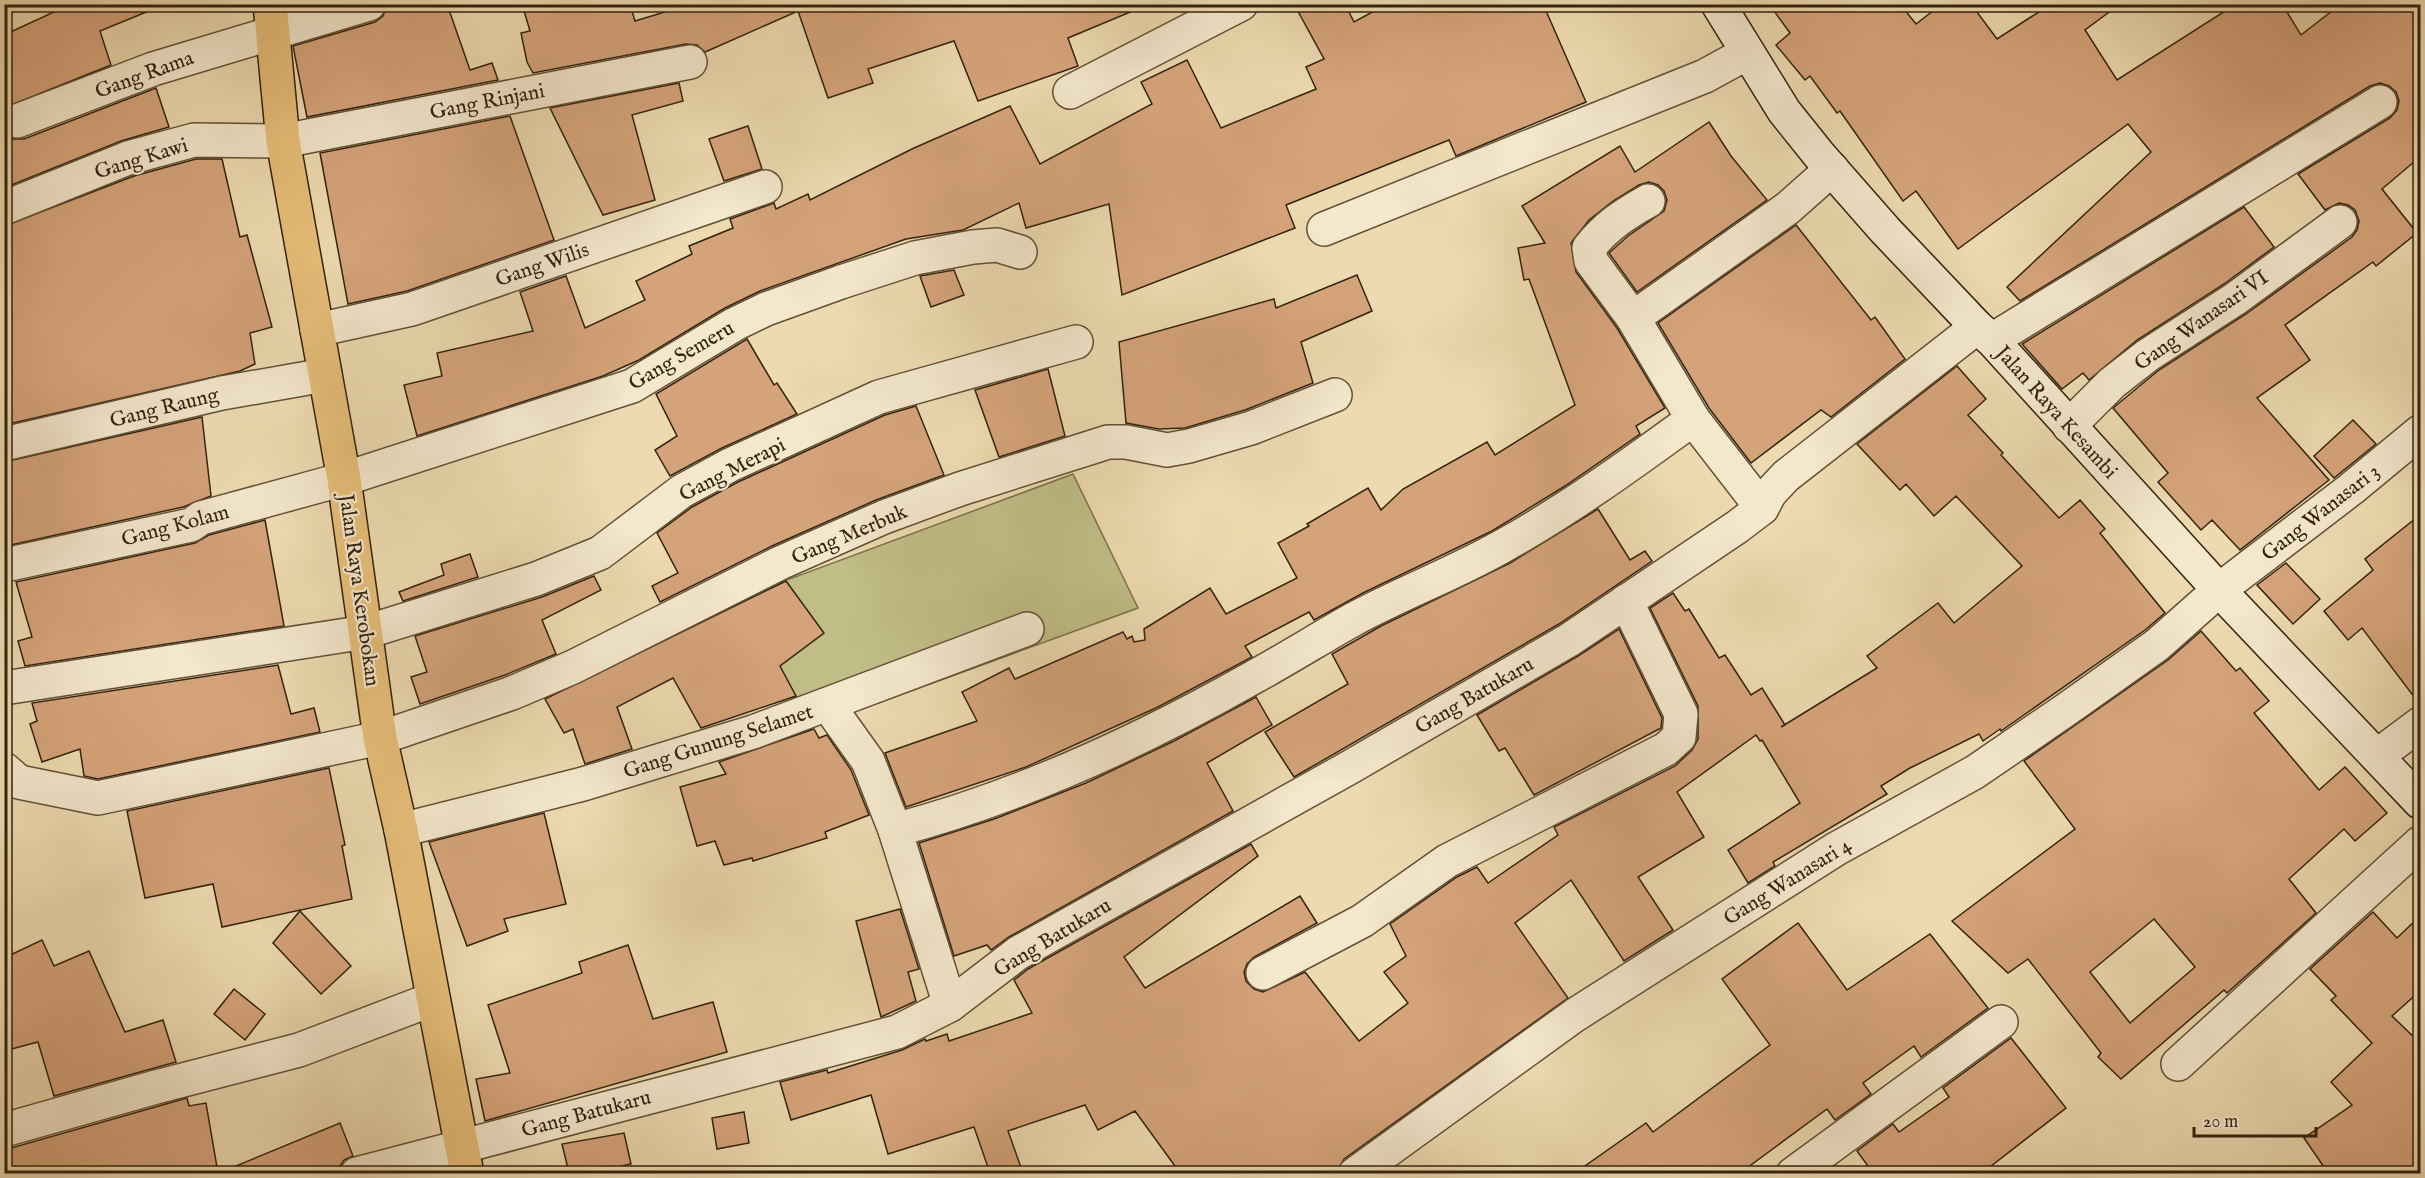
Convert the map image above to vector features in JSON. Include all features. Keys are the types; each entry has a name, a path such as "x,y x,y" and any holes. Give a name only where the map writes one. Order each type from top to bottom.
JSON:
{"main road":[{"name":"Jalan Raya Kerobokan","path":"271,19 283,141 344,479 380,738 401,830 464,1159"}],"street":[{"name":"Gang Rama","path":"17,121 153,69 271,19 369,4"},
{"path":"1070,92 1241,4"},
{"name":"Jalan Raya Kesambi","path":"1718,4 1785,111 1832,170 1885,230 1985,333 2219,590 2421,802"},
{"path":"1324,229 1705,76 1748,53"},
{"name":"Gang Rinjani","path":"283,141 690,62"},
{"path":"1648,201 1614,221 1589,248 1591,261 1633,318 1693,419 1762,508 1770,493 1786,476 1985,333 2380,102"},
{"name":"Gang Kawi","path":"4,208 128,158 194,140 283,141"},
{"path":"1633,318 1788,208 1832,170"},
{"name":"Gang Wilis","path":"317,330 412,309 765,187"},
{"name":"Gang Wanasari VI","path":"2069,426 2112,383 2148,355 2235,299 2340,222"},
{"name":"Gang Semeru","path":"344,479 632,386 710,337 745,319 841,282 915,258 973,247 996,246 1020,252"},
{"name":"Gang Merapi","path":"13,687 366,632 536,579 600,553 682,491 730,465 879,397 1076,342"},
{"name":"Gang Raung","path":"4,444 222,393 325,375"},
{"name":"Gang Merbuk","path":"17,777 98,798 380,738 512,693 573,667 780,563 884,517 960,489 1108,442 1126,442 1167,450 1189,446 1251,428 1335,395"},
{"path":"894,830 961,813 1045,781 1140,737 1253,678 1369,611 1440,580 1503,546 1597,488 1693,419"},
{"name":"Gang Wanasari 3","path":"2219,590 2421,432"},
{"name":"Gang Kolam","path":"5,565 190,525 201,518 344,479"},
{"name":"Gang Batukaru","path":"364,1171 423,1154 464,1159 897,1032 951,1005 1018,953 1352,766 1569,640 1762,508"},
{"name":"Gang Wanasari 4","path":"1354,1173 1575,1015 1836,849 1975,772 2157,645 2219,590"},
{"path":"1263,973 1362,921 1447,861 1666,749 1679,737 1681,714 1626,601"},
{"name":"Gang Gunung Selamet","path":"401,830 584,784 753,732 1027,628"},
{"path":"828,705 868,761 894,830 951,1005"},
{"path":"2377,756 2421,724"},
{"path":"2178,1064 2421,843"},
{"path":"4,1130 156,1086 312,1045 433,999"},
{"path":"1793,1173 2001,1022"}],"shaded area":[{"path":"1073,474 1138,608 804,730 752,593"}],"building":[{"path":"71,4 161,6 100,31 111,65 4,108 4,35"},
{"path":"387,4 447,4 470,70 492,63 498,80 307,117 293,46 375,22 383,16"},
{"path":"522,4 630,4 635,21 691,4 1147,5 1068,38 1078,66 978,101 954,41 868,69 873,83 828,98 798,11 705,52 697,45 686,44 533,73 527,62 521,33 530,31"},
{"path":"1294,4 1345,4 1354,22 1387,4 1543,4 1586,102 1456,156 1449,140 1286,205 1295,228 1122,295 1109,204 1026,228 1019,203 963,230 906,239 760,291 725,308 639,360 603,376 417,436 404,385 442,376 437,353 533,331 520,292 566,276 585,328 645,300 636,281 692,254 689,246 733,228 730,219 774,203 776,209 808,194 810,200 914,148 1010,106 1040,164 1152,104 1141,82 1187,60 1221,128 1316,89 1306,67 1324,59"},
{"path":"1769,4 1900,4 1916,24 1942,4 1971,4 1997,39 2051,4 2120,4 2085,30 2117,80 2236,4 2282,4 2301,35 2341,4 2421,4 2421,156 2382,189 2417,233 2376,266 2373,262 2285,325 2310,360 2257,398 2329,480 2240,550 2212,520 2201,530 2158,482 2168,473 2113,408 2159,370 2246,314 2352,237 2359,221 2355,210 2339,203 2325,210 2298,174 2390,118 2397,110 2399,101 2396,92 2389,86 2380,83 2370,86 2020,301 2007,287 2151,152 2128,124 1958,249 1916,191 1903,201 1840,111 1837,113 1810,76 1805,80 1776,45 1790,33"},
{"path":"679,83 683,101 632,115 655,200 603,215 550,108"},
{"path":"156,88 169,127 121,141 4,188 4,135 13,139 24,139"},
{"path":"510,116 554,240 407,291 348,304 320,153"},
{"path":"1709,122 1731,156 1767,200 1637,292 1609,253 1628,236 1664,211 1667,200 1664,191 1658,185 1649,182 1639,185 1613,201 1589,220 1571,243 1576,272 1617,328 1665,408 1636,426 1640,434 1565,486 1492,531 1363,593 1314,620 1309,612 1245,646 1252,657 1158,707 1026,767 906,807 885,753 977,721 962,692 1009,668 1015,679 1123,632 1127,639 1132,636 1134,642 1145,640 1144,629 1210,588 1226,614 1297,578 1278,543 1309,526 1307,524 1368,488 1381,510 1403,489 1487,442 1495,455 1575,405 1529,279 1524,280 1518,248 1545,243 1522,206 1620,146 1635,172"},
{"path":"748,126 762,169 724,181 709,139"},
{"path":"196,159 222,159 240,237 247,235 272,327 250,333 255,364 240,371 4,425 4,226 134,176"},
{"path":"2244,207 2274,247 2224,284 2137,340 2089,380 2083,373 2062,389 2022,344"},
{"path":"1796,225 1871,320 1875,317 1905,359 1831,417 1821,410 1751,463 1709,408 1658,323"},
{"path":"954,270 964,295 931,307 920,276"},
{"path":"1357,275 1372,311 1301,342 1313,383 1245,410 1185,428 1159,429 1126,423 1119,342 1274,299 1276,308"},
{"path":"747,339 774,385 777,383 797,414 722,448 670,476 655,450 677,436 656,394"},
{"path":"1957,366 1986,399 1968,415 2003,453 2001,455 2059,518 2080,500 2105,529 2100,533 2165,613 2145,630 2001,731 2000,729 1983,741 1979,734 1910,768 1881,786 1887,794 1773,862 1775,866 1748,883 1728,850 1800,803 1762,740 1760,741 1756,735 1677,792 1704,837 1638,877 1673,930 1624,961 1571,880 1515,923 1568,998 1344,1159 1337,1173 1180,1173 1135,1111 1098,1130 1085,1105 1008,1131 1023,1173 990,1173 974,1127 888,1154 871,1095 791,1120 780,1082 827,1070 828,1073 902,1050 925,1039 926,1041 947,1034 949,1041 1032,1013 1014,980 1028,969 1251,844 1258,856 1124,957 1145,988 1300,896 1317,923 1254,957 1247,964 1244,972 1246,981 1254,989 1263,992 1305,972 1359,1041 1408,1003 1384,972 1406,956 1390,924 1457,877 1477,867 1488,883 1558,835 1554,827 1675,766 1692,750 1698,739 1698,706 1650,608 1673,593 1685,611 1689,609 1719,658 1725,655 1751,695 1762,688 1785,725 1877,668 1867,656 1938,603 1954,623 2022,566 1956,496 1934,516 1906,484 1900,490 1857,444"},
{"path":"1048,369 1065,436 999,457 975,390"},
{"path":"916,406 944,475 876,500 772,546 660,602 652,586 678,573 657,533 692,507 738,482 885,415"},
{"path":"202,417 211,496 183,507 6,546 4,462"},
{"path":"2353,420 2376,444 2334,478 2314,456"},
{"path":"1598,509 1630,560 1645,551 1652,561 1559,624 1294,777 1265,732 1348,684 1332,654 1381,626 1510,563"},
{"path":"2421,514 2421,706 2362,628 2348,640 2324,611 2373,570 2365,559"},
{"path":"265,520 284,626 25,666 18,641 32,637 16,582 195,543 209,535"},
{"path":"470,554 478,577 403,601 399,592 444,575 441,564"},
{"path":"2286,563 2320,599 2293,624 2257,585"},
{"path":"594,576 601,590 542,620 556,654 505,675 420,704 411,677 427,672 415,636 542,597"},
{"path":"786,581 824,633 780,666 796,696 701,728 673,678 617,707 632,749 585,764 573,729 564,733 545,699"},
{"path":"1619,629 1662,718 1661,728 1534,795 1505,748 1499,751 1477,715 1578,656"},
{"path":"2201,631 2236,671 2240,668 2269,701 2254,713 2319,790 2345,767 2387,813 2355,841 2344,829 2289,879 2316,913 2227,993 2224,990 2121,1079 2098,1057 2101,1053 2028,959 2008,973 1952,921 2075,829 2024,761 2168,660","holes":["2154,919 2195,967 2130,1023 2090,972"]},
{"path":"278,665 291,714 314,708 320,732 98,779 84,776 80,749 42,762 30,724 37,721 32,703"},
{"path":"1256,697 1272,725 1207,763 1233,811 1009,937 991,950 987,945 954,956 919,843 994,819 1086,783 1174,741"},
{"path":"814,729 819,738 827,735 851,770 869,815 825,832 827,838 753,861 752,858 724,865 715,841 697,846 680,787 726,774 719,762"},
{"path":"329,768 345,845 342,846 352,899 222,927 213,884 145,898 127,811"},
{"path":"544,813 566,904 504,919 508,931 467,946 429,842"},
{"path":"900,909 919,969 908,972 916,1001 881,1017 856,921"},
{"path":"300,911 351,966 321,994 273,943"},
{"path":"2373,912 2397,938 2421,915 2421,990 2392,1016 2421,1044 2421,1173 2328,1173 2304,1138 2352,1105 2331,1082 2372,1043 2331,1000 2336,996 2310,969"},
{"path":"1798,923 1847,990 1930,934 1988,1008 1921,1057 1914,1046 1863,1083 1871,1094 1835,1120 1827,1109 1740,1173 1575,1173 1646,1123 1653,1132 1770,1045 1722,979"},
{"path":"42,940 54,966 89,951 125,1032 163,1020 176,1062 54,1096 38,1042 4,1051 4,958"},
{"path":"628,945 653,1019 713,1002 727,1052 485,1121 476,1079 510,1073 488,1005 582,973 579,962"},
{"path":"234,989 265,1014 245,1040 214,1014"},
{"path":"2011,1038 2066,1108 1982,1173 1873,1173 1857,1151 1893,1124 1899,1132 1949,1097 1943,1088"},
{"path":"187,1098 189,1106 206,1103 218,1173 4,1173 4,1150"},
{"path":"744,1112 749,1143 717,1149 712,1118"},
{"path":"340,1123 353,1156 344,1160 340,1166 323,1173 219,1173"},
{"path":"624,1133 631,1164 590,1173 569,1173 562,1144"}]}
